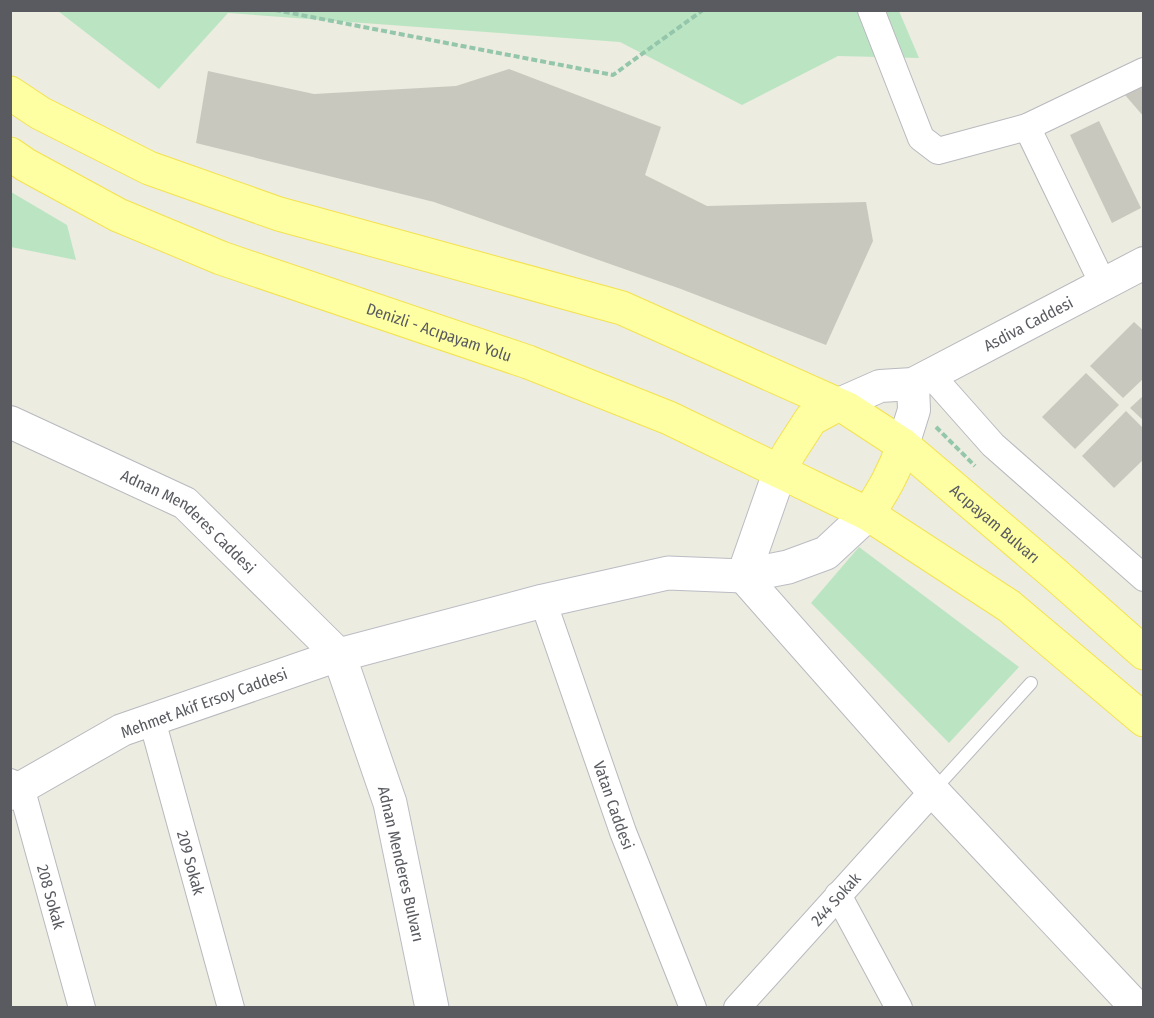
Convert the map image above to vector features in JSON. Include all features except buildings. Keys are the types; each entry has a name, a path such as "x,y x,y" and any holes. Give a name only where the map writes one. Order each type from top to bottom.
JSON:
{"main road":[{"path":"10,93 40,113 149,168 279,214 622,308 837,405"},
{"name":"Denizli - Acıpayam Yolu","path":"10,154 118,215 220,258 528,362 669,418 868,514"},
{"path":"743,575 780,471 789,453 811,419 837,405"},
{"name":"Acıpayam Bulvarı","path":"837,405 848,409 903,445 1143,653"},
{"path":"339,655 543,601 668,573 743,575 788,567 826,553 868,514 887,485 903,445"},
{"path":"868,514 1009,606 1143,720"},
{"name":"Adnan Menderes Bulvarı","path":"339,655 390,803 432,1008"}],"street":[{"path":"871,10 921,138 938,151 1026,127 1143,71"},
{"path":"1026,127 1103,284"},
{"name":"Asdiva Caddesi","path":"837,405 880,386 922,379 1143,263"},
{"path":"903,445 922,379 1143,578"},
{"name":"Adnan Menderes Caddesi","path":"10,422 185,503 339,655"},
{"path":"743,575 933,791 1137,1008"},
{"name":"Vatan Caddesi","path":"543,601 623,832 693,1008"},
{"name":"Mehmet Akif Ersoy Caddesi","path":"14,788 122,730 339,655"},
{"name":"209 Sokak","path":"152,720 231,1008"},
{"name":"208 Sokak","path":"14,788 82,1008"},
{"name":"244 Sokak","path":"737,1008 933,791"},
{"path":"838,896 899,1008"}],"lane":[{"path":"933,791 1031,683"}],"path":[{"path":"275,10 613,75 703,10"}],"green space":[{"path":"58,11 899,11 919,58 838,56 742,105 620,42 228,13 159,89"},
{"path":"11,192 67,225 76,260 11,247"},
{"path":"859,547 1019,667 949,743 811,603"}]}
